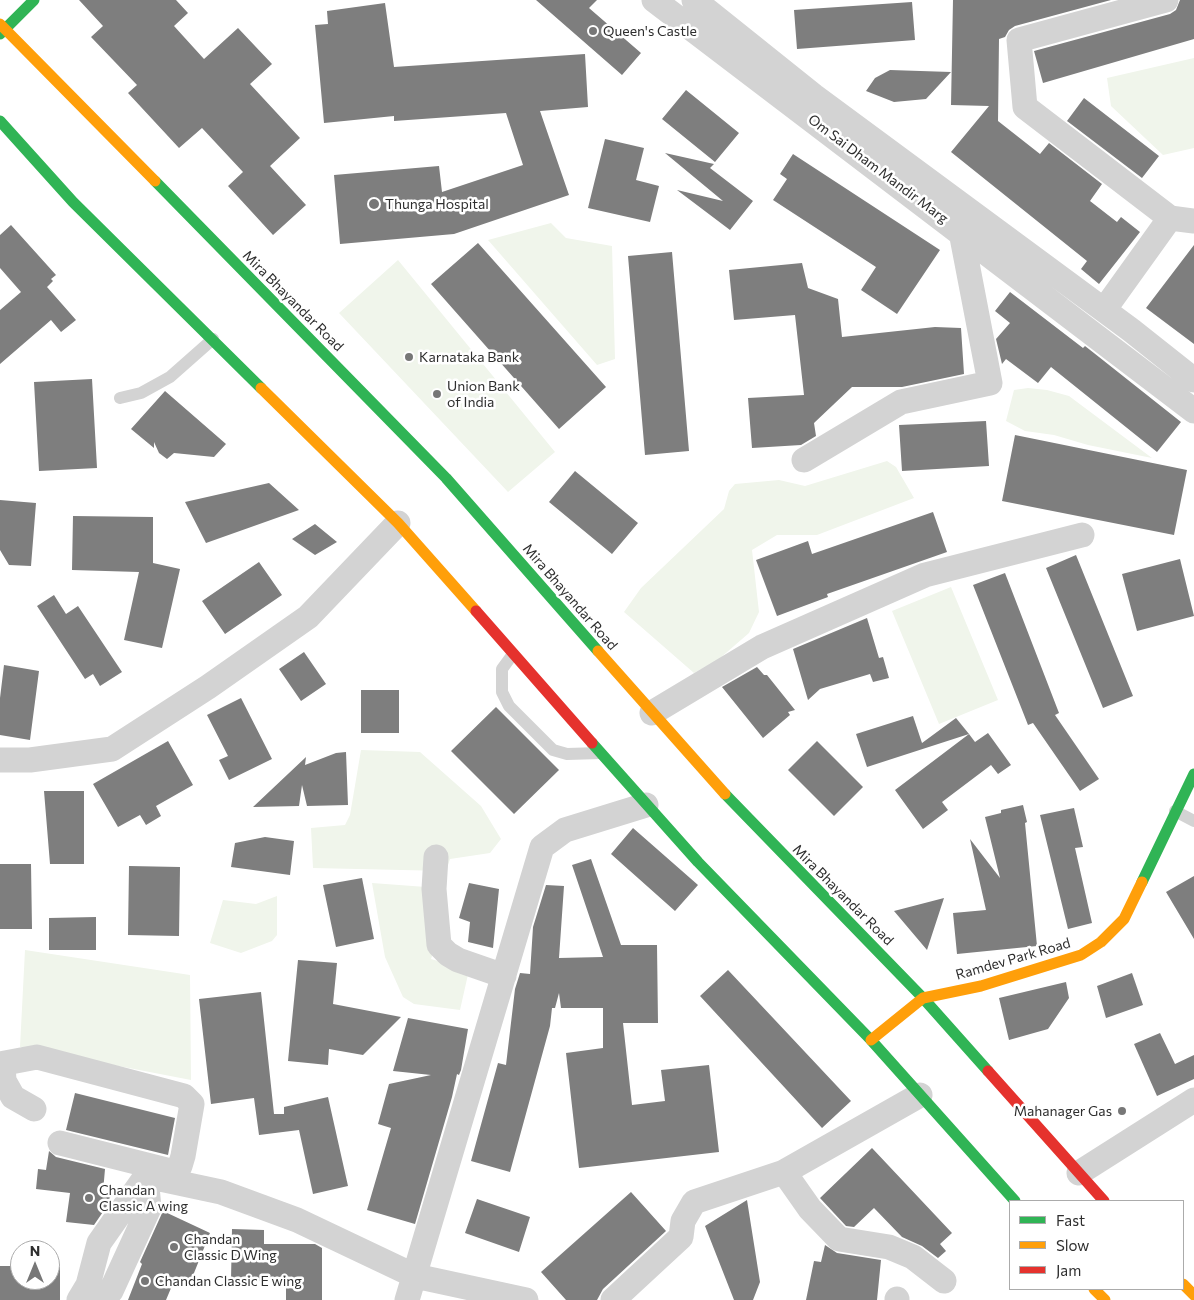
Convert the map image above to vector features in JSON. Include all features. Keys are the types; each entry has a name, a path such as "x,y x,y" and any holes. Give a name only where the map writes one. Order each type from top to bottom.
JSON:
{"main road":[{"path":"2,29 34,0"},
{"name":"Mira Bhayandar Road","path":"2,29 446,478 746,818 923,998 1103,1200"},
{"path":"0,121 73,202 398,523 646,805 698,862 871,1040 1014,1200"},
{"name":"Ramdev Park Road","path":"871,1040 923,998 981,986 1072,958 1081,955 1101,942 1124,919 1194,774"},
{"path":"1184,1285 1194,1295"},
{"path":"1095,1290 1105,1300"}],"street":[{"name":"Om Sai Dham Mandir Marg","path":"654,0 697,13 814,96 1110,315 1194,380"},
{"path":"1101,340 1110,315 1182,219 1026,107 1019,40 1166,0"},
{"name":"Om Sai Dham Mandir Marg","path":"697,13 961,232 1194,410"},
{"path":"804,460 901,402 990,383 961,232"},
{"path":"0,760 30,760 112,749 208,687 308,617 398,523"},
{"path":"652,713 762,647 925,575 1082,535"},
{"path":"407,1300 542,847 565,830 646,805"},
{"path":"436,857 434,889 439,945 458,960 504,976"},
{"path":"34,1108 13,1098 4,1081 2,1064 37,1057 184,1096 192,1104 180,1166 171,1171 60,1143"},
{"path":"613,1300 681,1237 683,1222 694,1202 784,1172 920,1095"},
{"path":"1079,1173 1194,1100"},
{"path":"784,1172 810,1209 839,1239 889,1247 913,1257 944,1281"},
{"path":"146,1176 221,1192 288,1217 415,1276 526,1300"},
{"path":"79,1300 88,1285 99,1242 146,1176"},
{"path":"96,1300 110,1291 149,1208 146,1176"}],"lane":[{"path":"120,398 141,392 170,376 213,340"},
{"path":"513,654 502,670 502,692 509,706 554,750 567,754 600,753"},
{"path":"1175,811 1194,821"}],"shaded area":[{"path":"1194,58 1194,148 1163,155 1111,106 1107,78"},
{"path":"551,223 566,238 612,246 615,359 597,365 488,240"},
{"path":"398,260 555,452 508,492 339,313"},
{"path":"1028,388 1047,390 1069,396 1152,458 1088,445 1054,435 1025,431 1006,421 1014,390"},
{"path":"887,461 896,467 914,498 817,535 777,535 752,550 759,612 749,633 719,659 694,673 624,612 641,588 724,509 729,491 735,484 779,480 805,486"},
{"path":"951,587 998,700 939,724 892,611"},
{"path":"361,750 420,752 481,806 501,839 490,853 450,859 446,871 313,868 311,828 345,825 350,815"},
{"path":"372,883 426,887 434,950 431,959 469,970 460,1010 414,1004 403,997 385,957"},
{"path":"277,896 277,935 272,941 241,953 210,943 223,900 256,904"},
{"path":"25,950 190,975 191,1080 20,1047"}],"building":[{"path":"79,0 176,0 188,13 174,26 204,59 238,28 272,64 250,84 300,138 270,166 306,205 273,235 228,186 243,172 202,128 179,148 128,93 137,85 91,37 103,26"},
{"name":"Queen's Castle","path":"536,0 597,0 589,8 641,53 622,75"},
{"path":"953,0 1111,0 1015,26 1009,30 1005,37 999,39 998,121 1040,154 1049,143 1102,184 1090,201 1117,222 1121,217 1140,232 1099,284 1081,269 1087,261 951,152 989,106 951,105"},
{"path":"1180,0 1194,0 1194,39 1043,83 1034,51 1170,14 1176,10"},
{"path":"912,2 915,40 797,49 794,10"},
{"path":"385,3 394,67 585,54 588,107 540,111 569,195 454,234 340,244 334,175 439,166 442,192 523,165 506,113 394,121 394,116 324,123 315,25 328,24 327,11"},
{"path":"890,70 951,72 926,99 894,102 866,91 875,78"},
{"path":"686,90 739,133 715,162 662,119"},
{"path":"1084,98 1159,156 1142,178 1067,121"},
{"path":"605,139 644,148 636,180 659,186 650,222 588,208"},
{"path":"665,153 714,164 710,168 753,201 730,230 677,190 723,201"},
{"path":"793,154 940,250 897,314 861,290 876,267 773,200 787,179 780,174"},
{"path":"11,225 56,275 51,279 53,281 47,287 76,320 61,332 51,320 0,364 0,310 21,292 0,268 0,235"},
{"path":"478,243 606,387 559,429 431,284"},
{"path":"1194,245 1194,344 1146,308"},
{"path":"672,252 689,451 645,455 628,256"},
{"path":"802,263 808,288 838,299 842,337 935,327 961,328 964,374 902,387 852,387 814,423 816,436 801,445 752,448 748,398 804,395 795,315 734,320 729,270"},
{"path":"1010,292 1083,348 1085,346 1181,422 1157,452 1051,367 1038,383 1006,359 1002,364 996,339 1010,323 995,311"},
{"path":"92,379 97,468 39,471 34,382"},
{"path":"165,391 226,444 214,457 174,453 167,459 159,453 154,442 154,448 131,429"},
{"path":"986,421 989,466 902,471 899,425"},
{"path":"1015,435 1187,470 1174,535 1002,501"},
{"path":"575,471 638,523 612,554 549,502"},
{"path":"269,483 299,510 206,543 185,502"},
{"path":"0,500 36,503 31,566 9,565 0,550"},
{"path":"933,512 947,552 827,594 828,597 777,616 756,560 808,541 812,554"},
{"path":"73,516 153,517 153,563 180,569 162,648 124,640 139,572 72,570"},
{"path":"315,524 337,542 315,555 292,539"},
{"path":"1076,555 1133,696 1103,708 1046,568"},
{"path":"1180,559 1194,616 1137,631 1122,574"},
{"path":"259,562 282,595 225,634 202,601"},
{"path":"1005,573 1059,713 1055,715 1099,779 1080,791 1033,723 1028,725 973,585"},
{"path":"54,595 66,614 78,606 122,672 100,686 93,674 85,679 37,606"},
{"path":"867,618 879,658 883,657 889,678 873,682 870,674 820,689 808,700 793,649"},
{"path":"304,652 326,684 301,701 279,669"},
{"path":"4,665 39,671 30,740 0,735 0,698"},
{"path":"757,667 764,675 767,675 795,710 788,712 790,715 763,738 722,687"},
{"path":"361,690 399,690 399,733 361,733"},
{"path":"241,698 272,759 229,780 219,760 228,756 207,715"},
{"path":"496,707 559,770 514,814 451,751"},
{"path":"913,716 922,743 956,718 969,734 867,767 856,734"},
{"path":"988,733 1011,765 998,774 991,765 942,802 948,810 923,829 895,790 969,734 975,742"},
{"path":"168,741 193,785 156,806 161,816 146,825 140,815 118,827 93,784"},
{"path":"817,741 863,787 834,816 788,770"},
{"path":"346,752 348,805 307,806 302,785 299,806 253,807 306,757 305,765 336,753"},
{"path":"44,791 84,791 84,864 50,864"},
{"path":"1023,805 1027,822 1025,823 1037,946 957,954 953,913 986,910 970,839 1000,878 985,817 1001,813 1001,810"},
{"path":"1074,808 1083,847 1075,848 1092,923 1068,929 1040,815"},
{"path":"633,828 698,885 675,911 611,854"},
{"path":"265,837 294,841 290,875 231,867 235,843"},
{"path":"591,859 621,945 657,945 658,1023 623,1023 632,1105 665,1101 661,1070 709,1065 719,1152 579,1168 566,1053 603,1048 603,1008 561,1008 559,993 555,1008 552,1008 550,1026 510,1172 471,1161 498,1063 506,1065 515,989 520,973 530,974 533,927 546,885 564,886 559,958 603,957 572,865"},
{"path":"0,864 31,864 32,929 0,929"},
{"path":"129,866 180,867 179,936 128,935"},
{"path":"1194,876 1194,939 1166,892"},
{"path":"362,878 374,939 336,947 323,885"},
{"path":"469,883 499,889 493,948 468,942 470,922 459,918"},
{"path":"944,898 927,950 894,911"},
{"path":"96,917 96,950 49,950 49,918"},
{"path":"298,960 337,963 333,1004 401,1017 363,1055 329,1049 328,1065 288,1061"},
{"path":"728,970 851,1101 822,1128 700,996"},
{"path":"1132,973 1143,1005 1106,1018 1097,986"},
{"path":"1066,982 1069,998 1048,1029 1009,1040 999,998"},
{"path":"261,992 274,1114 284,1114 284,1107 328,1097 348,1186 313,1194 299,1130 259,1135 254,1098 211,1104 199,999"},
{"path":"408,1018 468,1029 461,1070 459,1075 457,1074 415,1224 367,1210 391,1128 378,1124 389,1084 431,1075 393,1071"},
{"path":"1160,1033 1175,1064 1194,1055 1194,1079 1157,1096 1134,1044"},
{"path":"75,1093 175,1118 168,1155 66,1130"},
{"path":"872,1148 952,1233 940,1244 946,1251 938,1258 922,1246 902,1237 874,1208 854,1227 846,1226 820,1198"},
{"name":"Chandan Classic A wing","path":"49,1151 56,1157 105,1169 103,1192 111,1193 109,1203 94,1225 66,1222 70,1193 36,1189 38,1169 46,1170"},
{"path":"631,1192 666,1231 603,1289 597,1300 566,1300 541,1272"},
{"path":"477,1199 530,1217 519,1252 465,1233"},
{"path":"747,1200 760,1282 753,1300 734,1300 705,1226"},
{"name":"Chandan Classic D Wing","path":"163,1211 210,1233 188,1288 174,1281 166,1300 128,1300 142,1264 140,1262"},
{"path":"232,1229 264,1230 264,1244 315,1244 322,1248 322,1300 286,1300 286,1282 231,1280"},
{"path":"825,1245 837,1253 881,1260 877,1300 806,1300 814,1261 821,1262"},
{"path":"0,1266 10,1266 10,1290 60,1290 60,1300 0,1300"}],"traffic: fast":[{"path":"0,34 34,0"},
{"path":"0,121 73,202 261,388"},
{"path":"155,181 446,478 598,651"},
{"path":"592,743 698,862 871,1040 1014,1200"},
{"path":"1142,882 1194,774"},
{"path":"725,794 923,998 988,1071"}],"traffic: slow":[{"path":"0,24 155,181"},
{"path":"261,388 398,523 476,611"},
{"path":"598,651 725,794"},
{"path":"871,1040 923,998 981,986 1081,955 1101,942 1124,919 1142,882"},
{"path":"1184,1285 1194,1295"},
{"path":"1095,1290 1105,1300"}],"traffic: jam":[{"path":"476,611 592,743"},
{"path":"988,1071 1103,1200"}],"place":[{"name":"Queen's Castle","path":"593,31"},
{"name":"Thunga Hospital","path":"374,204"},
{"name":"Karnataka Bank","path":"409,357"},
{"name":"Union Bank of India","path":"437,394"},
{"name":"Mahanager Gas","path":"1122,1111"},
{"name":"Chandan Classic A wing","path":"89,1198"},
{"name":"Chandan Classic D Wing","path":"174,1247"},
{"name":"Chandan Classic E wing","path":"145,1281"}]}
